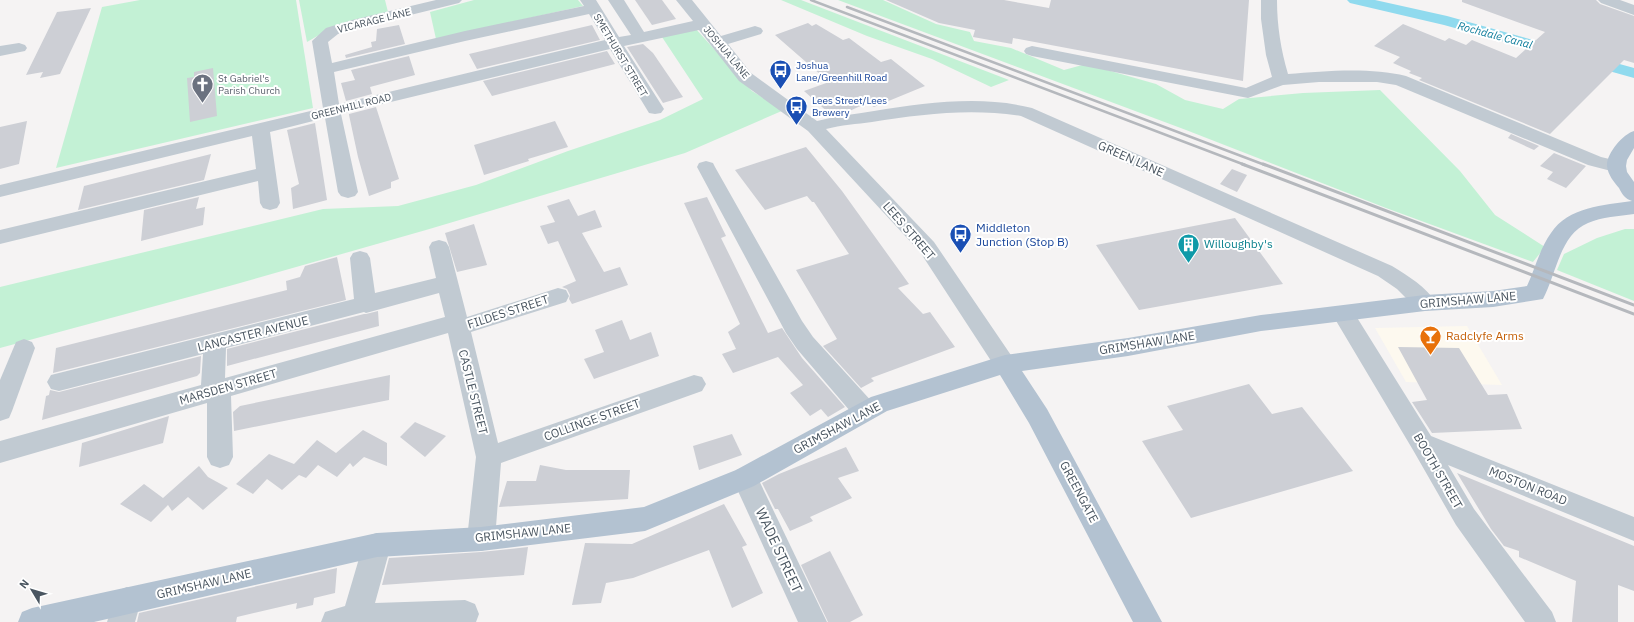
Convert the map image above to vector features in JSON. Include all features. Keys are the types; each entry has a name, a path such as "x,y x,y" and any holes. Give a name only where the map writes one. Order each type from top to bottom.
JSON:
{"main road":[{"path":"1634,136 1620,152 1615,166 1620,176 1634,195"},
{"name":"GRIMSHAW LANE","path":"32,622 124,612 377,545 481,539 645,519 745,478 878,404 1005,364 1128,347 1260,323 1425,303 1535,293 1559,236 1570,224 1581,218 1606,211 1634,207"},
{"name":"GREENGATE","path":"1005,364 1038,416 1148,622"}],"street":[{"name":"VICARAGE LANE","path":"348,192 320,40 332,31 358,23 453,0"},
{"path":"616,0 640,37"},
{"name":"JOSHUA LANE","path":"684,0 745,77 814,128"},
{"path":"1269,0 1270,26 1274,55 1280,80"},
{"path":"1606,0 1634,10"},
{"path":"326,69 591,4"},
{"name":"SMETHURST STREET","path":"591,4 654,109"},
{"name":"GREENHILL ROAD","path":"0,191 614,42 704,24"},
{"path":"718,42 755,31"},
{"path":"0,51 19,48"},
{"path":"1032,51 1248,93 1280,80 1319,77 1363,77 1400,80 1595,161 1615,166"},
{"name":"GREEN LANE","path":"814,128 828,123 967,106 1011,108 1026,112 1385,271 1405,284 1425,303"},
{"path":"260,128 270,203"},
{"name":"LEES STREET","path":"814,128 927,247 1005,364"},
{"path":"706,167 794,327 805,344 866,411"},
{"path":"0,237 266,173"},
{"name":"CASTLE STREET","path":"439,247 489,457 481,539"},
{"path":"360,258 366,305"},
{"name":"LANCASTER AVENUE","path":"59,382 366,305 447,283"},
{"name":"FILDES STREET","path":"457,325 558,296"},
{"name":"BOOTH STREET","path":"1343,314 1422,443 1465,517 1542,622"},
{"name":"MARSDEN STREET","path":"0,452 216,390 457,325"},
{"path":"215,343 220,457"},
{"path":"0,412 24,348"},
{"name":"COLLINGE STREET","path":"489,457 694,384"},
{"name":"MOSTON ROAD","path":"1422,443 1634,529"},
{"name":"WADE STREET","path":"745,478 813,622"},
{"path":"377,545 349,620 464,614"}],"shaded area":[{"path":"1467,326 1502,385 1406,382 1375,328"}],"green space":[{"path":"140,0 296,0 313,108 56,168 102,7"},
{"path":"299,0 385,0 388,12 336,27 307,42"},
{"path":"474,0 578,0 583,6 436,39 430,12"},
{"path":"781,0 801,0 1009,80 991,87 932,59 867,36"},
{"path":"838,0 883,0 936,24 970,32 974,41 1011,48 1064,70 1086,64 1156,84 1185,100 1223,109 1239,99 1303,93 1380,90 1460,171 1495,215 1545,247 1533,262 1386,208 1186,130"},
{"path":"695,28 752,91 784,110 685,153 426,230 233,285 0,348 0,287 323,209 398,206 476,185 568,151 660,120 703,99 662,37"},
{"path":"1625,229 1634,229 1634,301 1557,270 1564,254 1597,238"}],"building":[{"path":"635,0 662,0 676,19 652,25"},
{"path":"886,0 1004,0 1049,8 1051,0 1249,0 1243,81 1013,38 1012,44 973,37 975,30 939,23"},
{"path":"1462,0 1596,0 1600,4 1634,16 1634,63 1624,60 1550,134 1419,80 1422,78 1409,73 1411,71 1393,63 1400,57 1374,46 1403,24 1445,41 1449,38 1466,45 1472,40 1516,58 1545,32 1462,2"},
{"path":"91,8 60,74 40,78 43,72 26,75 57,12"},
{"path":"808,23 812,26 816,24 843,40 849,38 881,62 891,59 925,86 874,107 867,103 845,113 843,110 830,114 804,91 829,82 775,35"},
{"path":"399,25 405,44 346,58 345,55 372,47 371,42 376,41 377,29"},
{"path":"592,25 600,40 477,69 469,54"},
{"path":"643,44 653,53 683,97 663,103 627,47"},
{"path":"607,51 615,64 492,96 483,81"},
{"path":"409,56 415,75 370,87 372,94 346,101 341,83 355,80 351,70"},
{"name":"St Gabriel's Parish Church","path":"213,68 217,116 190,122 187,78 194,77 194,72"},
{"path":"376,107 399,179 391,182 391,188 369,196 358,157 349,114"},
{"path":"27,121 19,164 0,169 0,127"},
{"path":"555,121 568,147 528,159 529,161 484,175 474,145"},
{"path":"315,123 327,200 293,209 291,188 299,184 287,130"},
{"path":"1511,134 1539,146 1534,150 1508,138"},
{"path":"806,147 842,191 909,284 898,288 923,314 930,312 955,347 871,378 874,381 861,388 823,346 837,339 796,270 849,254 814,202 812,202 807,196 765,210 735,170"},
{"path":"1554,153 1586,166 1566,188 1547,179 1553,172 1540,166"},
{"path":"211,154 204,180 78,210 84,186"},
{"path":"1232,169 1247,175 1237,192 1220,184"},
{"path":"199,197 196,209 205,207 203,225 141,241 144,210"},
{"path":"707,197 726,236 721,238 768,333 782,328 802,358 845,407 828,417 821,409 810,416 790,393 803,385 778,357 733,373 722,354 736,349 728,332 740,324 684,203"},
{"path":"569,199 578,216 595,210 602,227 582,233 604,272 620,267 628,285 572,304 569,299 570,295 567,289 562,287 576,281 558,241 548,244 540,226 555,222 547,206"},
{"name":"Willoughby's","path":"1235,218 1283,284 1139,310 1096,245"},
{"path":"474,224 487,265 457,272 445,233"},
{"path":"337,257 346,300 53,373 56,348 287,290 286,281 300,277 305,266"},
{"path":"378,311 379,326 227,366 227,349"},
{"path":"622,320 630,340 651,332 659,356 594,379 584,359 604,352 595,330"},
{"path":"1398,347 1459,348 1488,395 1507,394 1522,429 1432,433 1412,402 1427,400"},
{"path":"201,356 200,373 197,376 42,420 46,396 49,395 50,390 59,392"},
{"path":"390,375 389,400 234,431 233,412 240,406"},
{"path":"1249,384 1272,414 1302,407 1353,471 1191,518 1142,441 1183,430 1167,406"},
{"path":"169,416 163,443 79,467 82,443"},
{"path":"415,422 446,436 425,457 400,437"},
{"path":"363,430 387,443 387,466 364,457 353,467 350,463 337,477 318,465 306,478 299,475 282,490 267,479 253,494 236,484 269,454 294,464 317,440 336,453"},
{"path":"732,434 742,455 699,470 693,446"},
{"path":"846,447 859,471 838,478 852,498 810,517 813,521 790,531 778,509 775,509 762,483 779,474"},
{"path":"540,465 566,470 630,470 628,499 499,507 507,481 536,481"},
{"path":"199,466 208,477 228,488 203,510 188,497 172,511 168,505 151,522 120,504 144,484 163,498"},
{"path":"1457,473 1634,546 1634,591 1618,585 1618,622 1572,622 1576,581 1519,557 1519,551 1504,546 1491,529"},
{"path":"724,504 747,545 742,547 763,593 732,608 709,550 633,578 606,583 601,603 572,605 585,543 632,544"},
{"path":"528,547 524,575 382,585 389,558 481,552"},
{"path":"830,551 863,615 850,622 828,622 801,565"},
{"path":"337,568 335,593 314,598 313,605 296,609 297,603 237,617 236,622 137,622 139,613"}],"waterway":[{"name":"Rochdale Canal","path":"1355,0 1447,21 1634,73"}],"railway":[{"path":"811,0 1245,165"},
{"path":"847,7 1265,165"},
{"path":"1242,164 1634,314"},
{"path":"1263,164 1634,305"}],"place":[{"name":"Joshua Lane/Greenhill Road","path":"780,90"},
{"name":"St Gabriel's Parish Church","path":"202,104"},
{"name":"Lees Street/Lees Brewery","path":"797,126"},
{"name":"Middleton Junction (Stop B)","path":"960,254"},
{"name":"Willoughby's","path":"1189,264"},
{"name":"Radclyfe Arms","path":"1431,356"}]}
